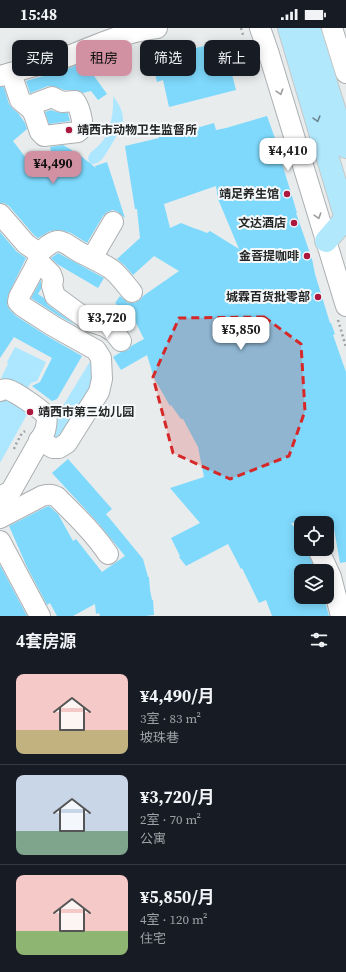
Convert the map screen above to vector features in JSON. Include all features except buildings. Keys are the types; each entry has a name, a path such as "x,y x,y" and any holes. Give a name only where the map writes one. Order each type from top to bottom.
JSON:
{"main road":[{"path":"289,28 346,218 326,241"},
{"path":"309,28 346,147"}],"street":[{"path":"28,106 20,100 6,74 68,56 121,35 139,30 157,28"},
{"path":"260,28 346,306"},
{"path":"332,28 346,71"},
{"path":"0,214 51,274 55,296 92,322 104,326 114,332 121,341"},
{"path":"92,258 113,222"},
{"path":"39,440 53,448 59,448 67,443 99,392 102,379 101,358 96,350 53,326 18,302 38,257 45,247 56,241 61,242 112,270 123,280 132,292"},
{"path":"0,391 3,389 9,390 38,408 47,417 47,423 44,431 11,491 0,497"},
{"path":"0,518 42,496 47,494 52,495 57,497 90,531 108,554"},
{"path":"0,541 40,616"},
{"path":"321,556 331,577 341,616"}],"highlighted area":[{"path":"264,317 301,344 305,411 289,456 230,479 173,453 153,377 179,318"}],"shaded area":[{"path":"113,96 123,116 121,127 103,158 97,163 89,164 89,156 104,140 107,134 112,115"},
{"path":"15,347 46,362 37,381 31,383 28,387 31,392 30,395 1,378"},
{"path":"94,355 93,377 88,391 61,436 54,442 53,431 56,417"},
{"path":"4,398 30,409 0,463 0,399"}],"place":[{"name":"靖西市动物卫生监督所","path":"69,130"},
{"name":"靖足养生馆","path":"287,194"},
{"name":"文达酒店","path":"294,223"},
{"name":"金菩提咖啡","path":"307,256"},
{"name":"城霖百货批零部","path":"318,297"},
{"name":"靖西市第三幼儿园","path":"30,412"}]}
